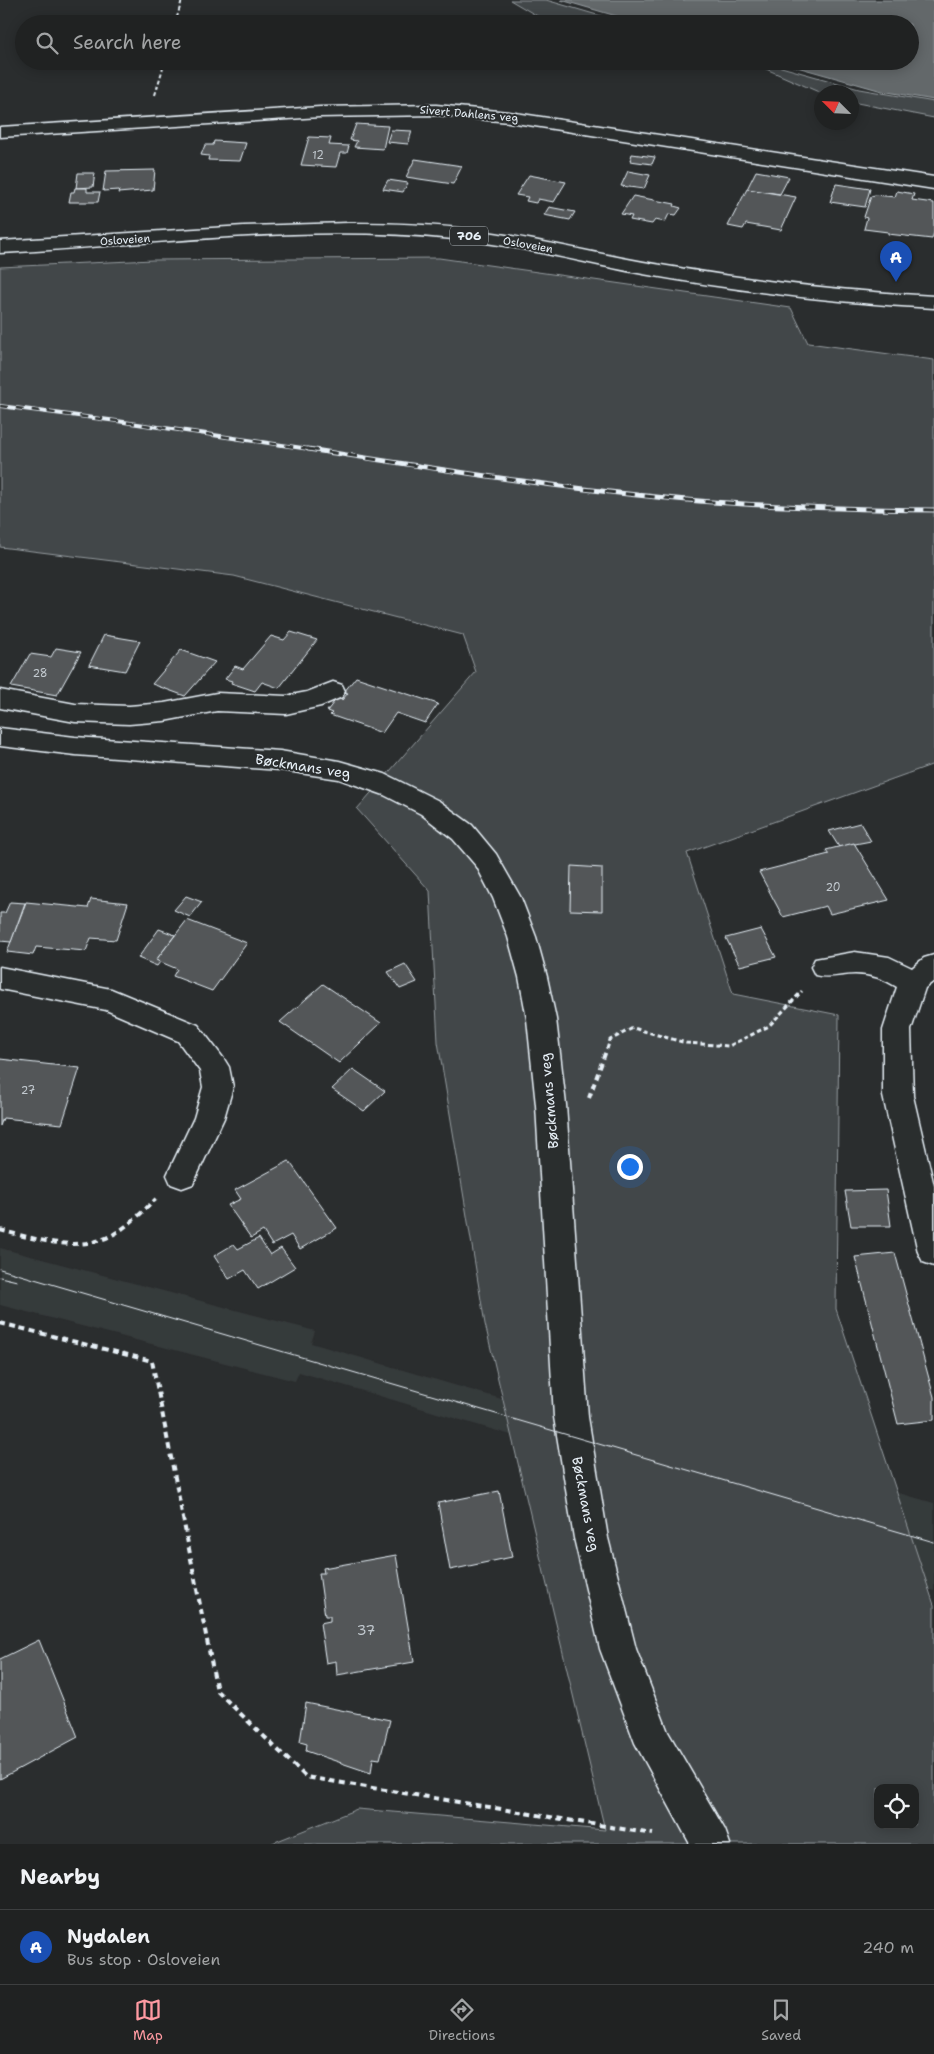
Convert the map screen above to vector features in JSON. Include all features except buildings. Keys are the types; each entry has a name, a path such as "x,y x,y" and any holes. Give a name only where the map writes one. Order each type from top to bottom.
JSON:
{"main road":[{"name":"Sivert Dahlens veg","path":"0,132 350,110 436,110 518,118 934,183"},
{"name":"Osloveien","path":"0,247 259,230 402,229 454,233 513,242 666,272 733,282 934,302"},
{"path":"0,699 76,713 129,715 164,712 217,702 286,705 312,700 334,691"},
{"name":"Bøckmans veg","path":"0,737 40,743 278,759 358,775 394,788 431,808 464,834 486,858 506,894 526,944 538,991 551,1106 571,1417 591,1538 618,1649 654,1744 711,1844"},
{"path":"825,967 855,963 924,974 897,1030 898,1096 934,1252"},
{"path":"0,978 112,1000 188,1034 214,1067 218,1088 209,1118 182,1175"}],"path":[{"path":"178,15 182,0"},
{"path":"153,122 150,112 162,70"},
{"path":"587,1102 610,1040 634,1028 686,1043 729,1046 769,1026 825,967"},
{"path":"0,1230 74,1244 90,1242 112,1235 130,1223 182,1175"},
{"path":"0,1323 152,1361 217,1691 306,1777 653,1834"}],"shaded area":[{"path":"510,0 546,0 597,15 536,15"},
{"path":"561,0 934,0 934,100 882,91 808,70 919,70 919,15 613,15"},
{"path":"768,70 792,70 845,85 814,85 814,90"},
{"path":"859,89 934,102 934,118 859,103"},
{"path":"439,258 791,308 808,343 934,360 934,764 687,853 733,994 839,1015 836,1309 934,1605 934,1844 270,1844 357,1809 605,1830 485,1324 438,1042 430,891 357,809 476,672 463,635 234,576 0,547 0,267 153,260"},
{"path":"0,1248 315,1331 311,1343 897,1515 899,1493 934,1503 934,1591 884,1577 891,1548 299,1372 295,1381 0,1305"}],"tram line":[{"path":"0,1269 934,1542"},
{"path":"0,1277 17,1281"}],"railway":[{"path":"0,406 316,450"},
{"path":"308,449 503,478 699,501 787,506 934,510"}],"place":[{"name":"Nydalen","path":"896,282"}]}
